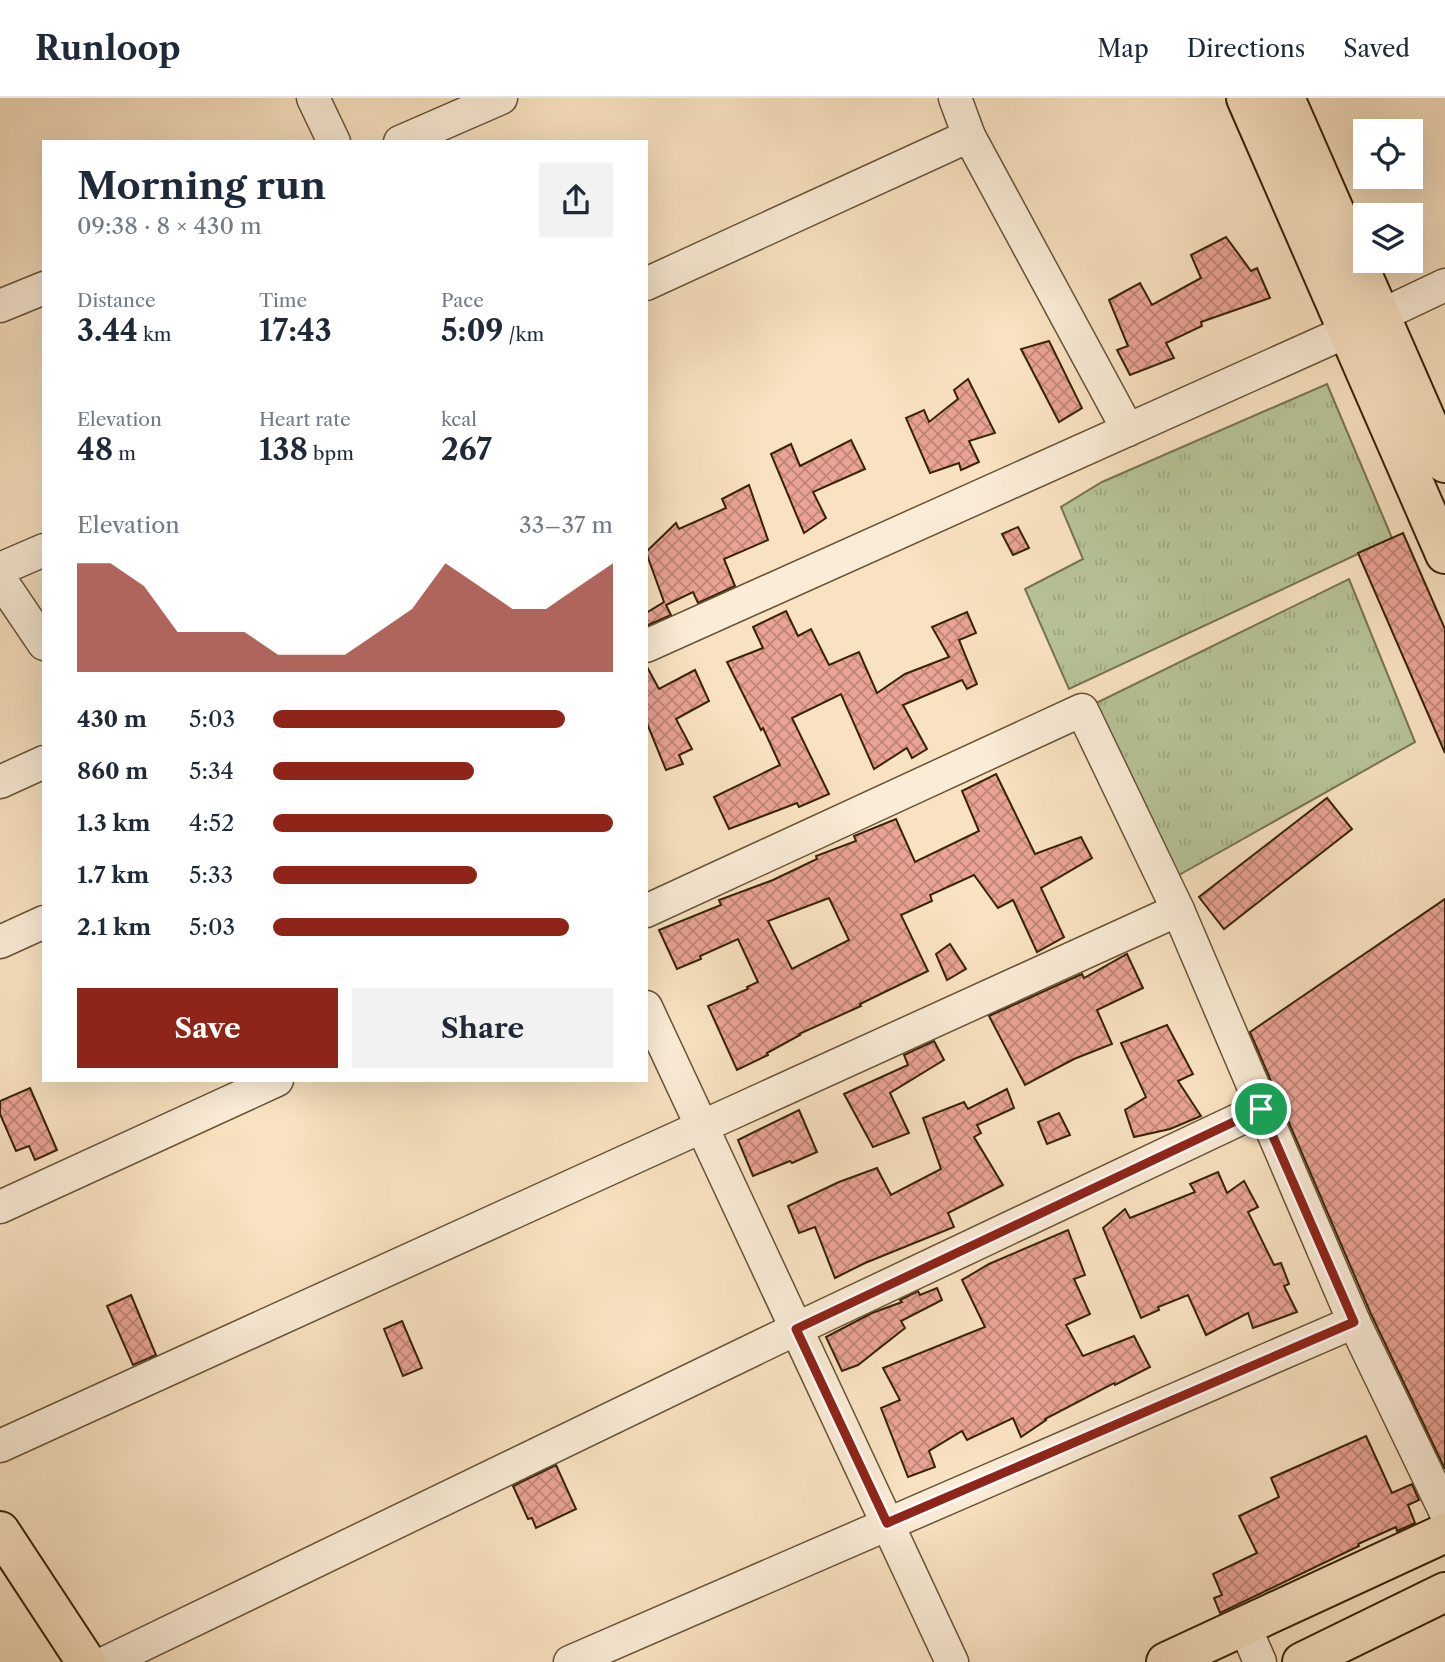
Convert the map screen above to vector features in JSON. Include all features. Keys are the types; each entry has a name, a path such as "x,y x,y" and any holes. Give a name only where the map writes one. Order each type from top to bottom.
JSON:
{"main road":[{"path":"1246,98 1445,554"},
{"path":"1285,98 1445,463"},
{"path":"0,1531 86,1662"},
{"path":"1166,1662 1445,1533"},
{"path":"1302,1662 1336,1652 1445,1592"}],"street":[{"path":"313,98 333,140"},
{"path":"405,140 501,98"},
{"path":"955,98 969,136 1128,430"},
{"path":"648,283 969,136"},
{"path":"648,645 1445,285"},
{"path":"0,306 42,289"},
{"path":"0,569 42,551"},
{"path":"0,579 42,641"},
{"path":"648,910 1082,710 1178,909 1354,1322 1445,1511"},
{"path":"0,782 42,763"},
{"path":"0,1446 1178,909"},
{"path":"0,942 42,923"},
{"path":"648,1011 952,1662"},
{"path":"0,1207 273,1082"},
{"path":"107,1662 796,1329 1261,1109"},
{"path":"570,1662 1354,1322"},
{"path":"1244,1625 1260,1662"}],"green space":[{"path":"1327,384 1392,538 1069,689 1025,589 1083,559 1061,507 1102,482"},
{"path":"1349,579 1415,742 1172,879 1082,710"}],"building":[{"path":"1226,237 1251,271 1257,268 1270,298 1201,322 1202,326 1166,343 1174,358 1130,375 1117,350 1128,346 1109,300 1140,283 1152,305 1201,278 1191,255"},
{"path":"1049,341 1082,408 1059,422 1021,349"},
{"path":"968,379 995,433 969,441 979,462 961,470 959,463 930,473 906,418 924,410 929,422 958,399 954,390"},
{"path":"851,440 865,469 813,492 826,518 804,533 771,454 791,444 800,466"},
{"path":"749,485 768,540 724,559 735,586 698,603 693,592 666,605 671,615 648,625 648,612 664,602 648,558 648,550 676,523 679,529 726,508 722,499"},
{"path":"1018,527 1029,548 1013,555 1002,534"},
{"path":"1403,533 1445,629 1445,753 1358,553"},
{"path":"786,611 798,636 811,629 829,665 859,652 877,693 905,674 949,657 932,627 967,612 976,633 959,640 977,684 967,689 962,680 903,705 927,749 912,758 907,748 874,769 841,694 792,718 829,794 799,807 797,803 729,829 714,797 780,765 727,662 763,648 753,627"},
{"path":"648,669 659,689 695,670 709,701 676,719 692,749 679,755 683,764 666,770 648,726"},
{"path":"996,774 1035,854 1081,837 1092,858 1041,888 1064,937 1037,952 1013,900 998,908 974,875 930,895 932,901 901,915 928,971 799,1034 767,1053 768,1055 737,1070 708,1006 758,982 738,939 677,969 659,930 721,905 719,900 773,880 817,859 816,856 856,841 854,836 896,819 915,862 979,831 962,791","holes":["829,898 849,940 792,969 768,921"]},
{"path":"1327,798 1352,829 1224,929 1199,897"},
{"path":"1445,899 1445,1469 1371,1314 1250,1032"},
{"path":"950,944 966,969 947,980 936,954"},
{"path":"1127,954 1143,988 1097,1010 1112,1044 1074,1059 1025,1085 989,1016 1082,974 1084,978"},
{"path":"1167,1025 1193,1074 1178,1081 1201,1116 1170,1129 1134,1137 1125,1110 1146,1097 1121,1043"},
{"path":"934,1041 944,1060 890,1093 909,1133 873,1147 844,1094 908,1065 904,1055"},
{"path":"30,1088 57,1150 35,1160 29,1146 16,1151 0,1114 0,1101"},
{"path":"1007,1089 1014,1108 977,1125 981,1133 974,1137 1003,1185 948,1213 954,1227 835,1278 815,1227 799,1233 788,1206 877,1168 891,1195 941,1169 923,1118 964,1102 968,1109"},
{"path":"799,1110 817,1152 753,1176 738,1140"},
{"path":"1059,1113 1070,1135 1047,1144 1038,1122"},
{"path":"1218,1172 1227,1193 1244,1181 1258,1207 1248,1212 1274,1265 1281,1263 1289,1284 1284,1286 1297,1312 1253,1328 1248,1313 1206,1335 1188,1295 1158,1307 1159,1310 1141,1318 1103,1228 1125,1209 1130,1218 1195,1192 1190,1184"},
{"path":"1068,1230 1085,1275 1074,1279 1090,1314 1066,1325 1083,1356 1134,1336 1150,1367 1045,1419 1021,1437 1013,1418 967,1440 962,1431 929,1451 935,1467 908,1477 881,1408 900,1400 883,1368 985,1327 962,1280 989,1264"},
{"path":"937,1288 942,1300 901,1321 905,1328 858,1365 842,1371 826,1337 872,1313 902,1302 900,1300 918,1291 920,1295"},
{"path":"131,1295 156,1355 133,1365 107,1306"},
{"path":"402,1321 422,1368 403,1376 384,1329"},
{"path":"1366,1436 1392,1493 1412,1484 1419,1500 1408,1505 1415,1523 1397,1531 1396,1527 1358,1544 1359,1546 1220,1613 1214,1598 1222,1595 1213,1574 1257,1553 1239,1516 1279,1497 1271,1478"},
{"path":"556,1465 576,1509 536,1528 532,1518 528,1519 513,1486"}],"route":[{"path":"1261,1109 1354,1322 887,1523 796,1329 1261,1109"}]}
